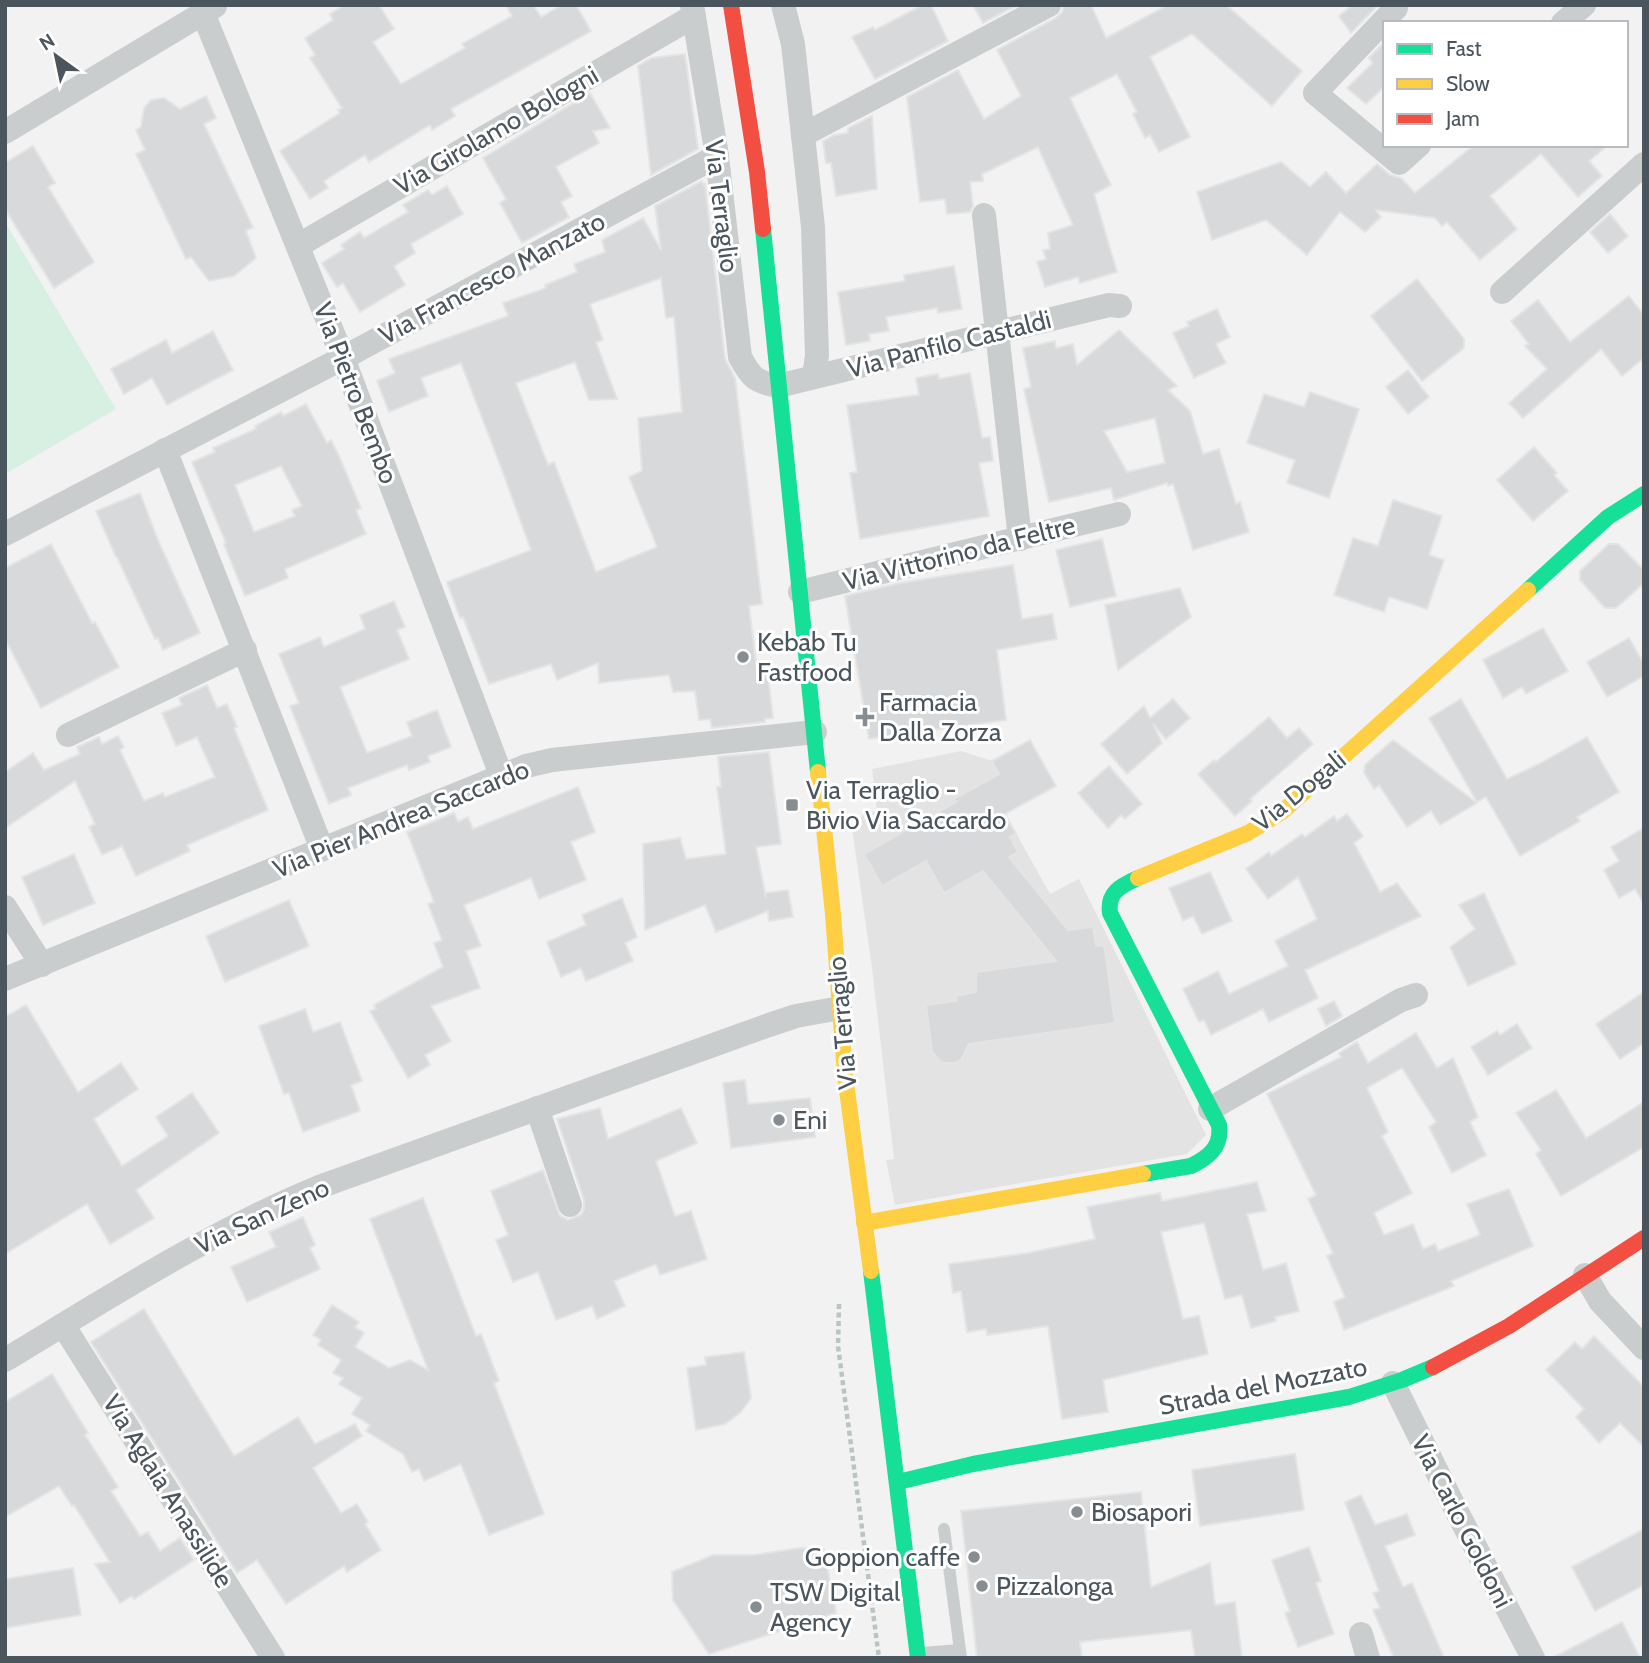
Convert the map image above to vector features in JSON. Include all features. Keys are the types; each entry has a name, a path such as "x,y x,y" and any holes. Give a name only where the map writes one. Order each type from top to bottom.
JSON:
{"street":[{"name":"Via Terraglio","path":"732,5 757,172 815,732 845,1075 918,1655"},
{"path":"783,5 793,44 813,227 817,355 814,377"},
{"path":"803,135 1049,5"},
{"path":"1565,21 1584,5"},
{"path":"1384,21 1396,8"},
{"path":"5,132 210,9"},
{"name":"Via Pietro Bembo","path":"210,9 501,775"},
{"name":"Via Terraglio","path":"693,10 717,156 740,356 748,372 760,383 778,386"},
{"name":"Via Girolamo Bologni","path":"299,245 693,10"},
{"path":"1383,22 1315,93 1399,163 1417,147"},
{"name":"Via Francesco Manzato","path":"5,534 343,358 717,156"},
{"path":"1502,292 1644,164"},
{"path":"984,215 1020,539"},
{"name":"Via Panfilo Castaldi","path":"778,386 1109,305 1120,306"},
{"path":"165,450 323,849"},
{"name":"Via Dogali","path":"864,1223 1191,1166 1214,1151 1220,1142 1221,1133 1110,913 1108,902 1112,893 1122,885 1248,833 1282,812 1608,517 1644,494"},
{"name":"Via Vittorino da Feltre","path":"800,592 1119,514"},
{"path":"68,735 245,650"},
{"name":"Via Pier Andrea Saccardo","path":"5,979 501,775 552,760 815,732"},
{"path":"5,907 42,965"},
{"path":"1210,1109 1401,1000 1416,995"},
{"name":"Via San Zeno","path":"5,1360 211,1237 319,1186 796,1016 840,1008"},
{"path":"537,1108 570,1205"},
{"name":"Strada del Mozzato","path":"898,1482 973,1464 1365,1393 1393,1383 1476,1343 1644,1238"},
{"path":"1585,1275 1601,1301 1644,1348"},
{"name":"Via Aglaia Anassilide","path":"63,1325 273,1658"},
{"name":"Via Carlo Goldoni","path":"1393,1383 1533,1658"}],"lane":[{"path":"918,1655 960,1654 944,1529"}],"path":[{"path":"839,1303 838,1346 879,1658"}],"shaded area":[{"path":"961,751 992,761 999,774 987,781 1050,894 1079,879 1206,1135 1187,1154 895,1205 886,1160 894,1159 872,968 852,828 864,813 877,811 872,769"}],"green space":[{"path":"5,222 116,409 5,474"}],"building":[{"path":"345,5 379,5 394,29 373,42 401,84 465,48 462,44 512,16 506,5 533,5 541,17 562,5 576,5 591,31 451,109 455,116 432,130 430,125 369,162 365,155 324,181 328,188 310,199 280,151 340,113 338,110 342,108 310,58 315,55 305,38 333,20 330,14"},
{"path":"923,5 931,5 948,41 875,79 852,37 873,27 875,30"},
{"path":"973,5 1017,5 983,23"},
{"path":"1064,5 1091,5 1106,38 1168,5 1226,5 1302,71 1272,106 1192,34 1150,57 1190,137 1159,152 1150,135 1145,138 1133,114 1137,112 1117,74 1070,98 1111,185 1094,194 1117,272 1080,283 1078,277 1045,287 1037,262 1046,259 1043,250 1050,249 1048,233 1073,225 1038,147 982,174 983,181 970,182 973,206 970,212 947,214 945,199 920,202 907,97 958,70 984,119 1021,96 997,50 1056,18"},
{"path":"1353,5 1378,5 1351,33 1339,16"},
{"path":"1383,43 1383,88 1366,104 1347,88 1373,63 1369,58"},
{"path":"685,54 698,149 651,175 638,66 651,58"},
{"path":"590,93 610,128 593,131 599,143 556,167 572,196 561,202 569,217 522,243 500,203 506,199 483,158"},
{"path":"206,96 216,118 204,124 253,227 246,231 256,258 234,276 209,281 191,257 186,259 136,154 145,150 136,130 141,127 144,108 151,100 164,98 180,109"},
{"path":"872,116 877,189 836,196 831,163 826,163 823,141 834,135 848,133 848,128"},
{"path":"33,146 55,183 48,187 94,262 54,288 5,209 5,163"},
{"path":"1472,147 1606,147 1589,161 1602,176 1578,197 1541,154 1490,196 1517,229 1480,260 1447,222 1442,226 1435,218 1376,210 1381,217 1365,232 1340,212 1307,255 1266,220 1212,240 1197,192 1281,162 1310,187 1326,172 1346,193 1377,164 1390,175 1401,178 1415,193"},
{"path":"702,181 703,185 705,184 725,359 735,378 762,604 749,606 757,670 767,668 773,718 765,719 765,722 712,728 710,719 699,720 695,691 673,692 669,675 599,683 598,663 557,680 551,664 489,684 447,582 531,550 502,470 461,363 421,378 428,396 389,412 377,381 395,373 389,359 508,316 503,303 546,288 545,285 577,272 574,264 605,252 602,240 643,218 661,250 655,206","holes":["661,278 666,318 674,317 682,412 638,418 642,471 629,477 657,547 596,572 554,462 548,465 516,383 575,362 589,400 617,399 596,342 603,340 590,304"]},
{"path":"447,186 463,214 411,244 415,253 394,266 405,285 360,312 343,283 337,287 322,263 344,249 341,245 360,232 364,238 408,212 403,205 428,190 432,195"},
{"path":"1610,214 1628,236 1608,253 1590,232"},
{"path":"954,266 962,309 938,313 937,308 886,317 889,331 869,334 870,341 846,345 838,292 905,281 904,275"},
{"path":"1417,279 1464,339 1464,348 1422,381 1371,316"},
{"path":"1629,296 1644,315 1644,358 1622,376 1601,349 1523,418 1509,403 1547,369 1525,346 1529,344 1511,321 1538,300 1570,342"},
{"path":"1217,309 1230,337 1216,344 1226,363 1194,378 1173,333 1189,326 1187,322"},
{"path":"1119,330 1177,386 1168,390 1190,411 1203,454 1219,449 1236,504 1240,502 1249,532 1193,550 1173,484 1168,486 1167,483 1114,500 1111,488 1049,502 1024,389 1031,387 1023,348 1055,341 1056,348 1073,344 1077,365","holes":["1155,418 1165,463 1127,472 1104,431"]},
{"path":"213,331 233,370 167,405 152,378 124,394 111,369 166,340 172,353"},
{"path":"1408,370 1429,397 1408,414 1386,387"},
{"path":"970,373 982,438 990,437 993,461 979,463 989,516 860,539 850,473 857,472 847,405 919,395 916,378 938,374 939,379"},
{"path":"1310,392 1359,409 1329,498 1287,483 1295,460 1247,443 1264,394 1304,407"},
{"path":"306,404 327,443 331,440 339,456 361,508 356,510 366,534 285,569 288,578 245,596 192,462 215,452 213,448 256,429 255,426 281,412 283,416","holes":["281,466 302,506 292,510 295,516 254,532 235,485"]},
{"path":"1534,447 1557,473 1554,475 1568,491 1533,521 1497,480"},
{"path":"140,493 200,633 163,650 158,638 155,639 96,511"},
{"path":"1393,500 1442,516 1429,555 1444,560 1427,609 1389,597 1384,612 1334,595 1353,538 1378,546"},
{"path":"1102,539 1116,596 1070,607 1056,550"},
{"path":"51,544 92,623 95,622 119,667 41,708 5,639 5,568"},
{"path":"1609,544 1618,544 1644,570 1643,584 1616,608 1605,608 1580,580 1580,571"},
{"path":"1013,565 1022,619 1052,614 1057,639 997,650 1006,720 869,739 845,596 900,583"},
{"path":"1180,588 1191,617 1118,670 1105,605"},
{"path":"394,601 405,627 397,630 409,659 340,687 367,753 412,736 407,722 437,710 451,747 428,756 430,762 409,770 407,765 348,788 351,795 329,804 290,706 299,703 279,654 320,637 324,647 365,629 360,615"},
{"path":"1543,628 1568,671 1526,694 1522,687 1503,698 1483,660"},
{"path":"1629,638 1644,664 1644,676 1607,697 1587,662"},
{"path":"207,685 217,708 227,704 237,727 234,728 268,810 187,845 190,851 136,876 122,846 102,855 89,827 95,824 75,781 5,828 5,772 33,753 44,770 80,754 77,747 99,737 102,744 118,736 124,747 120,750 144,801 163,793 165,797 215,777 197,737 176,746 162,713 182,705 179,698"},
{"path":"1173,699 1190,718 1166,739 1153,724 1162,743 1127,774 1101,744 1144,706 1150,718"},
{"path":"1461,699 1507,779 1587,737 1619,792 1577,817 1580,821 1520,856 1486,797 1477,802 1429,718"},
{"path":"1269,717 1287,738 1299,728 1313,744 1250,799 1252,801 1235,816 1198,774"},
{"path":"1030,740 1056,786 1005,814 1016,834 1010,837 1018,852 1009,857 1068,930 1093,927 1096,946 1103,945 1105,950 1115,1023 969,1044 961,1060 944,1063 932,1051 926,1005 957,1001 956,996 976,992 976,972 1056,961 983,871 944,893 926,861 882,886 864,854 958,801 949,802 999,774 992,761"},
{"path":"1393,740 1477,803 1440,825 1431,811 1407,827 1379,785 1374,789 1364,772 1365,765"},
{"path":"769,752 781,844 756,847 765,893 788,890 793,917 769,921 768,911 716,932 705,905 645,930 643,844 680,838 686,859 726,854 717,787 721,787 718,757"},
{"path":"1109,766 1142,804 1125,819 1121,815 1108,828 1078,793"},
{"path":"578,787 595,832 571,842 586,880 539,899 531,878 464,905 481,946 466,951 480,988 431,1006 451,1041 425,1055 430,1065 408,1078 370,1011 376,1009 374,1005 443,967 434,943 442,940 428,904 434,902 407,832 454,813 458,822 468,817 473,829"},
{"path":"1347,814 1363,836 1354,843 1380,892 1397,883 1421,916 1305,970 1318,998 1269,1022 1263,1009 1211,1035 1204,1020 1199,1022 1183,989 1218,971 1229,994 1288,966 1275,941 1317,919 1298,877 1268,899 1246,869 1269,852 1271,856 1302,834 1305,837 1334,816 1337,821"},
{"path":"1644,828 1644,904 1635,889 1619,898 1604,870 1619,861 1611,847"},
{"path":"74,854 95,903 43,925 22,877"},
{"path":"1210,872 1232,921 1202,934 1193,916 1183,921 1169,888"},
{"path":"1484,893 1516,964 1468,986 1450,947 1475,929 1459,905"},
{"path":"622,898 637,937 625,943 633,961 586,981 581,968 561,977 547,942 586,925 582,915"},
{"path":"289,900 309,946 225,982 206,936"},
{"path":"1644,992 1644,1043 1620,1059 1596,1024"},
{"path":"1334,1001 1342,1016 1326,1026 1318,1009"},
{"path":"26,1005 78,1092 121,1063 138,1089 94,1119 122,1166 168,1136 156,1117 192,1093 219,1133 136,1190 154,1218 110,1244 87,1204 5,1254 5,1017"},
{"path":"305,1009 313,1032 340,1022 362,1081 351,1085 360,1111 303,1132 289,1093 284,1094 259,1026"},
{"path":"1517,1024 1532,1048 1488,1075 1471,1047 1497,1031 1500,1035"},
{"path":"1416,1033 1437,1068 1453,1058 1478,1117 1470,1122 1486,1155 1452,1173 1429,1127 1436,1122 1402,1068 1367,1088 1388,1132 1382,1136 1412,1193 1374,1213 1384,1235 1413,1224 1423,1249 1435,1244 1438,1251 1480,1235 1467,1204 1509,1189 1533,1246 1451,1281 1454,1286 1344,1330 1334,1302 1345,1297 1327,1256 1333,1253 1308,1199 1316,1195 1267,1094 1341,1057 1339,1053 1357,1042 1368,1063"},
{"path":"745,1080 748,1104 810,1098 815,1137 731,1148 723,1083"},
{"path":"1556,1090 1586,1138 1644,1102 1644,1147 1561,1196 1536,1154 1541,1150 1516,1113"},
{"path":"600,1108 608,1139 681,1108 697,1143 656,1161 675,1216 691,1211 707,1259 660,1275 656,1264 614,1281 625,1306 597,1319 592,1306 556,1320 538,1272 513,1282 496,1240 508,1235 491,1191 543,1170 560,1216 568,1220 581,1215 584,1200 557,1119"},
{"path":"1257,1182 1266,1211 1247,1214 1263,1270 1286,1263 1299,1311 1275,1317 1276,1321 1251,1328 1242,1295 1225,1299 1204,1223 1161,1232 1183,1319 1199,1316 1208,1354 1103,1380 1108,1412 1062,1419 1048,1326 987,1335 986,1329 967,1332 961,1291 953,1293 949,1264 1028,1253 1095,1239 1087,1207 1160,1193 1162,1201"},
{"path":"423,1198 476,1336 481,1334 499,1381 494,1383 544,1514 489,1535 461,1464 424,1481 419,1469 412,1472 403,1454 366,1431 370,1425 352,1414 362,1398 339,1384 343,1378 333,1373 341,1360 318,1345 321,1340 313,1335 332,1305 359,1322 355,1327 364,1333 355,1347 389,1368 410,1360 428,1370 370,1219"},
{"path":"303,1217 315,1245 310,1248 320,1269 247,1302 231,1267 276,1247 269,1232"},
{"path":"144,1309 234,1456 298,1417 315,1444 355,1424 362,1436 313,1468 341,1513 357,1504 368,1522 365,1524 381,1550 347,1572 344,1566 286,1604 257,1560 237,1573 91,1342"},
{"path":"1594,1336 1644,1387 1644,1447 1620,1423 1599,1443 1576,1417 1584,1409 1546,1370 1575,1342 1582,1349"},
{"path":"744,1352 751,1398 741,1412 725,1424 696,1430 687,1368 706,1365 705,1357"},
{"path":"52,1374 88,1433 85,1435 118,1487 111,1491 140,1536 148,1532 160,1551 180,1538 194,1560 134,1599 132,1596 120,1603 95,1564 110,1562 59,1486 5,1517 5,1402"},
{"path":"1295,1454 1304,1510 1200,1526 1192,1470"},
{"path":"1141,1492 1151,1587 1210,1563 1215,1605 1235,1602 1242,1658 1195,1658 1191,1630 1080,1642 1082,1658 977,1658 961,1511"},
{"path":"1361,1495 1375,1525 1407,1514 1415,1535 1385,1546 1403,1587 1412,1583 1444,1658 1394,1658 1373,1610 1380,1608 1373,1593 1379,1591 1345,1502"},
{"path":"1644,1529 1644,1585 1595,1611 1572,1567"},
{"path":"1309,1547 1321,1581 1316,1583 1334,1634 1298,1647 1285,1613 1290,1611 1272,1560"},
{"name":"TSW Digital Agency","path":"800,1548 824,1549 836,1613 709,1654 673,1600 672,1572 713,1555 754,1555"},
{"path":"73,1568 81,1615 5,1628 5,1579"},
{"path":"1622,1622 1640,1658 1552,1658"}],"traffic: fast":[{"path":"763,229 818,772"},
{"path":"1528,590 1608,517 1644,494"},
{"path":"1138,878 1121,887 1113,895 1110,913 1219,1125 1216,1145 1209,1155 1197,1163 1143,1174"},
{"path":"871,1271 918,1658"},
{"path":"898,1482 973,1464 1349,1397 1433,1367"}],"traffic: slow":[{"path":"1138,878 1248,833 1282,812 1528,590"},
{"path":"818,772 833,914 845,1075 871,1271"},
{"path":"864,1223 1143,1174"}],"traffic: jam":[{"path":"731,5 757,172 763,229"},
{"path":"1433,1367 1509,1326 1644,1238"}],"place":[{"name":"Kebab Tu Fastfood","path":"743,657"},
{"name":"Farmacia Dalla Zorza","path":"865,717"},
{"name":"Via Terraglio - Bivio Via Saccardo","path":"792,805"},
{"name":"Eni","path":"779,1120"},
{"name":"Biosapori","path":"1077,1512"},
{"name":"Goppion caffe","path":"974,1557"},
{"name":"Pizzalonga","path":"982,1586"},
{"name":"TSW Digital Agency","path":"756,1607"}]}
